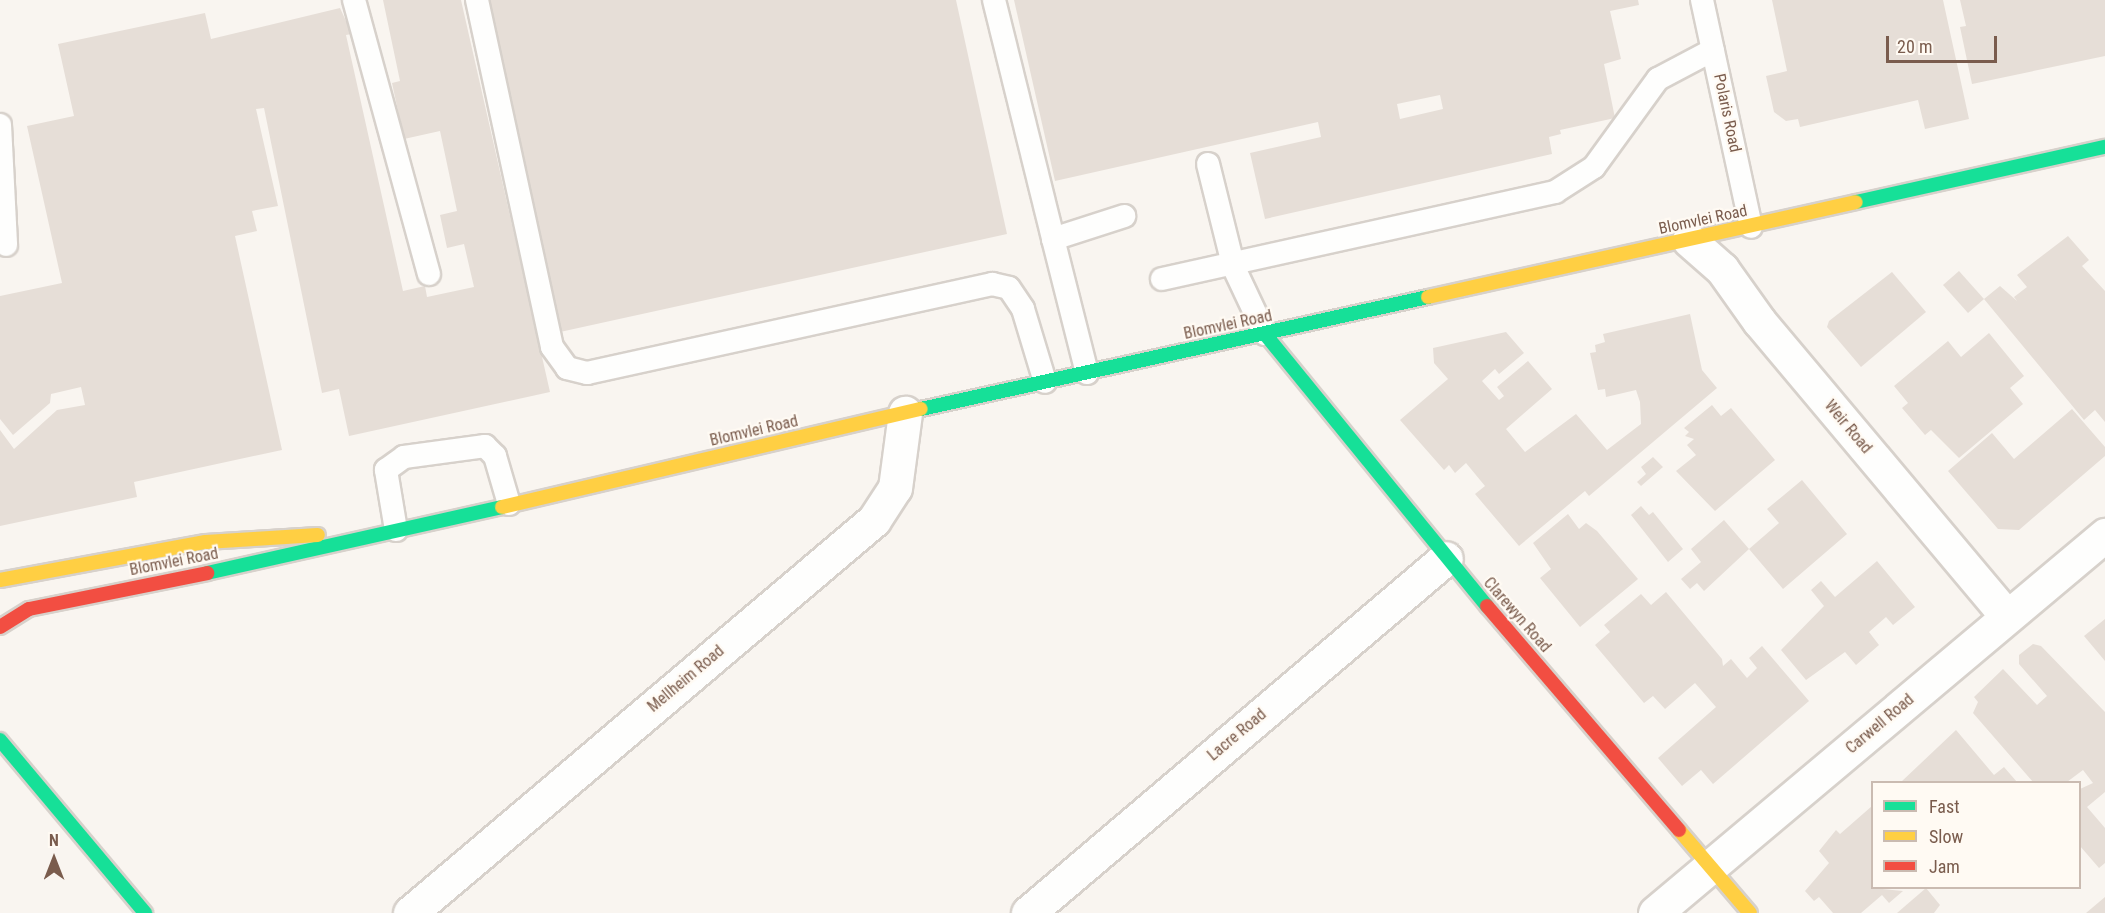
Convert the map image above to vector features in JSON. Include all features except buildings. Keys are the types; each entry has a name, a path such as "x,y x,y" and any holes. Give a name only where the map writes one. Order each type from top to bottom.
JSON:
{"street":[{"name":"Blomvlei Road","path":"0,627 45,605 396,530 905,413 2105,147"},
{"name":"Weir Road","path":"1689,240 1722,269 1759,321 2007,616"},
{"name":"Clarewyn Road","path":"1265,334 1446,558 1750,913"},
{"name":"Mellheim Road","path":"410,913 874,520 895,488 905,413"},
{"name":"Blomvlei Road","path":"0,580 206,542 298,534 359,538"},
{"name":"Carwell Road","path":"1655,913 2105,535"},
{"name":"Lacre Road","path":"1028,913 1446,558"},
{"path":"0,740 145,913"}],"lane":[{"path":"354,0 429,274"},
{"path":"477,0 552,347 567,368 587,373 992,284 1009,288 1023,309 1044,382"},
{"path":"994,0 1087,373"},
{"name":"Polaris Road","path":"1702,0 1751,227"},
{"path":"1162,279 1535,198 1576,182 1614,145 1658,79 1713,50"},
{"path":"0,125 6,245"},
{"path":"1208,164 1233,263 1265,334"},
{"path":"1053,238 1124,216"},
{"path":"396,530 386,470 404,457 485,446 495,456 509,504"}],"traffic: fast":[{"path":"1856,202 2105,147"},
{"path":"921,409 1428,297"},
{"path":"1265,334 1487,606"},
{"path":"207,573 502,507"},
{"path":"0,740 145,913"}],"traffic: slow":[{"path":"1428,297 1856,202"},
{"path":"502,507 921,409"},
{"path":"0,580 206,542 318,535"},
{"path":"1679,830 1750,913"}],"traffic: jam":[{"path":"0,627 29,609 207,573"},
{"path":"1487,606 1679,830"}]}
